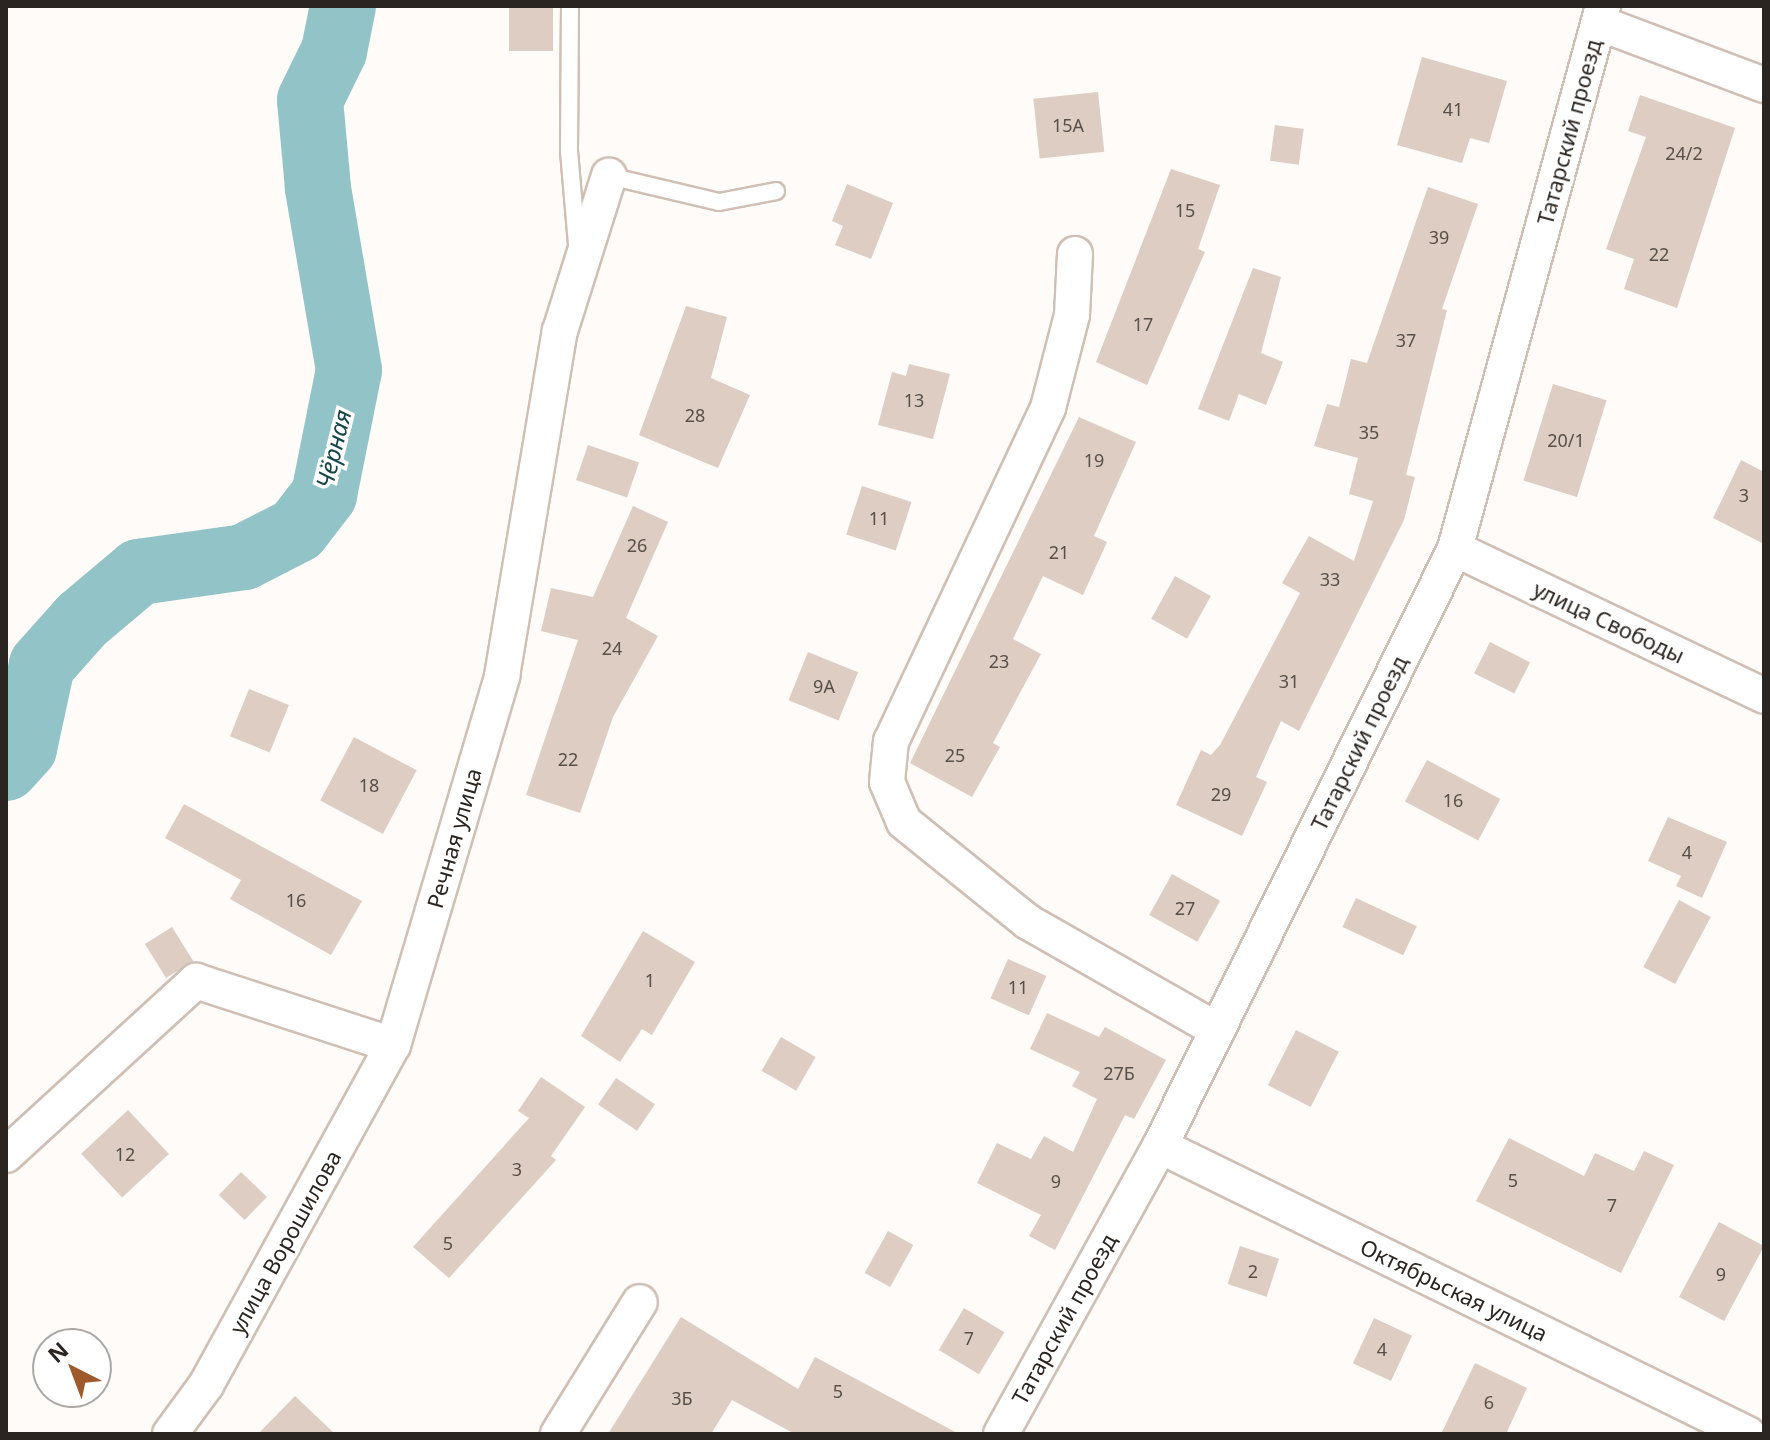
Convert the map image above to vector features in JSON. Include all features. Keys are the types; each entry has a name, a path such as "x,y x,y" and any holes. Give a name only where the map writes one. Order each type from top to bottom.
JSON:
{"street":[{"path":"1601,14 1764,85"},
{"name":"Татарский проезд","path":"1001,1434 1160,1146 1455,549 1601,14"},
{"name":"Речная улица","path":"393,1045 502,676 560,331 609,176"},
{"path":"1075,254 1072,315 1048,408 891,741 887,782 904,822 1028,922 1217,1030"},
{"name":"улица Свободы","path":"1455,549 1764,696"},
{"path":"6,1155 196,981 393,1045"},
{"name":"улица Ворошилова","path":"170,1434 206,1385 393,1045"},
{"name":"Октябрьская улица","path":"1160,1146 1748,1434"},
{"path":"558,1434 640,1302"}],"lane":[{"path":"570,6 569,151 579,270"},
{"path":"609,176 719,202 776,191"}],"building":[{"path":"509,6 553,6 553,51 509,51"},
{"path":"1422,57 1507,81 1489,143 1470,138 1462,163 1397,145"},
{"path":"1098,92 1104,152 1040,158 1033,99"},
{"path":"1640,95 1735,128 1677,308 1624,289 1634,259 1606,249 1646,137 1628,131"},
{"path":"1275,125 1304,129 1299,165 1270,161"},
{"path":"1171,169 1220,185 1198,249 1205,252 1147,385 1096,362"},
{"path":"847,184 893,203 871,259 835,245 843,226 832,221"},
{"path":"1428,187 1478,204 1442,309 1447,310 1406,475 1415,477 1404,520 1299,731 1281,721 1256,777 1267,782 1242,836 1176,805 1201,750 1211,755 1220,745 1300,593 1282,583 1309,536 1354,561 1373,501 1349,494 1358,458 1314,446 1327,404 1339,407 1351,359 1367,363"},
{"path":"1253,268 1281,277 1261,353 1283,362 1266,405 1239,394 1229,421 1198,409"},
{"path":"686,306 727,317 711,378 750,395 718,468 639,435"},
{"path":"909,364 950,374 933,439 878,425 892,372 906,376"},
{"path":"1553,384 1607,400 1577,497 1523,481"},
{"path":"1079,417 1136,442 1094,536 1107,542 1083,595 1043,576 1013,639 1041,654 993,743 1000,747 972,797 910,763"},
{"path":"588,445 639,463 627,498 576,480"},
{"path":"1741,460 1764,472 1764,544 1713,518"},
{"path":"862,486 911,502 896,551 846,535"},
{"path":"633,506 668,522 626,618 658,636 613,717 580,813 526,795 578,640 541,631 551,588 593,597"},
{"path":"1175,576 1211,596 1187,639 1151,619"},
{"path":"1490,642 1530,662 1514,694 1474,673"},
{"path":"808,652 858,672 839,720 789,700"},
{"path":"249,689 289,705 270,752 230,736"},
{"path":"354,737 417,770 383,834 320,801"},
{"path":"1427,760 1500,799 1478,840 1405,801"},
{"path":"184,804 362,901 331,955 230,899 241,880 165,838"},
{"path":"1668,817 1727,842 1702,898 1676,886 1681,876 1648,861"},
{"path":"1172,874 1220,901 1197,942 1149,915"},
{"path":"1356,898 1417,926 1403,955 1342,927"},
{"path":"1679,900 1711,917 1675,984 1643,967"},
{"path":"172,927 193,961 166,978 145,944"},
{"path":"643,931 695,962 652,1035 642,1029 620,1062 581,1036"},
{"path":"1008,959 1046,976 1029,1015 991,998"},
{"path":"1047,1013 1099,1037 1105,1027 1166,1060 1134,1119 1125,1115 1055,1250 1029,1236 1041,1215 977,1183 997,1143 1031,1159 1044,1136 1073,1152 1097,1099 1072,1086 1080,1072 1030,1049"},
{"path":"1296,1030 1339,1052 1311,1107 1268,1085"},
{"path":"781,1037 816,1057 796,1091 762,1071"},
{"path":"541,1077 585,1107 551,1156 556,1160 449,1278 413,1247 529,1118 518,1111"},
{"path":"616,1078 655,1104 637,1131 598,1105"},
{"path":"128,1110 169,1154 122,1198 81,1154"},
{"path":"1509,1138 1584,1176 1595,1153 1634,1171 1644,1151 1674,1165 1621,1273 1476,1201"},
{"path":"241,1172 267,1197 245,1220 219,1195"},
{"path":"1719,1222 1764,1246 1724,1321 1679,1297"},
{"path":"888,1231 913,1245 890,1287 865,1273"},
{"path":"1240,1246 1279,1259 1267,1297 1228,1284"},
{"path":"964,1308 1004,1332 979,1374 939,1350"},
{"path":"681,1317 798,1389 815,1357 959,1434 795,1434 732,1400 711,1434 608,1434"},
{"path":"1374,1318 1412,1336 1391,1381 1353,1363"},
{"path":"1475,1363 1527,1388 1506,1434 1441,1434"},
{"path":"295,1396 335,1434 258,1434"}],"waterway":[{"name":"Чёрная","path":"6,768 24,748 42,665 82,620 139,572 244,557 297,530 324,495 349,370 318,188 310,100 334,51 343,6"}]}
